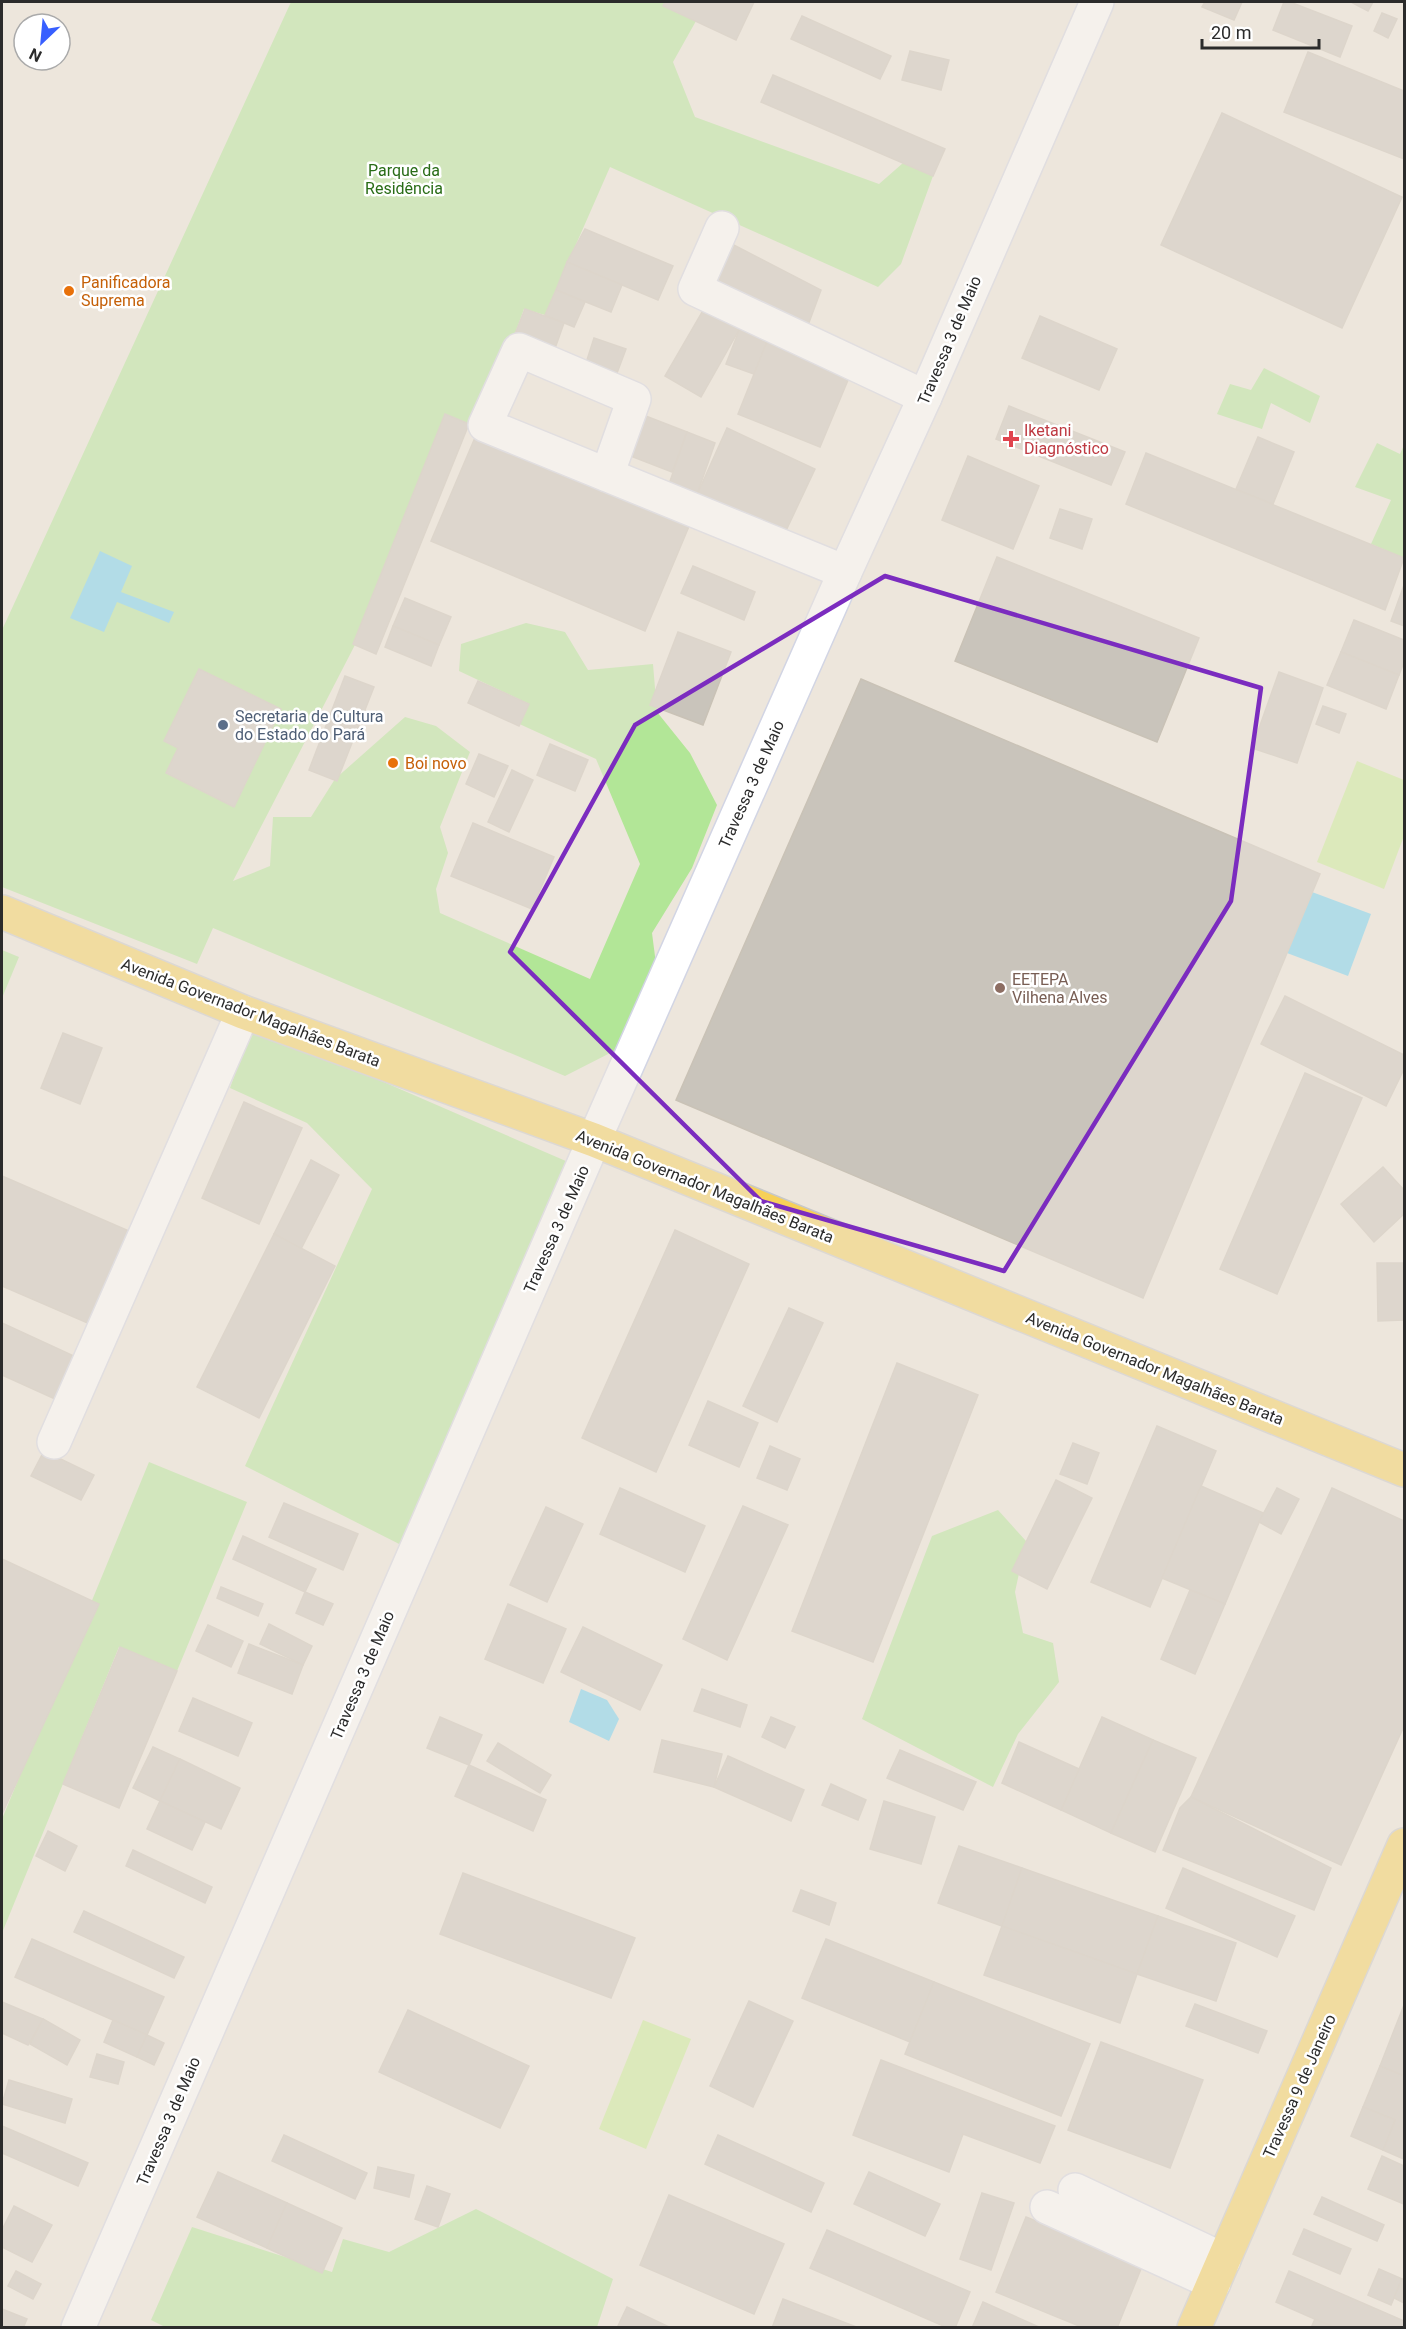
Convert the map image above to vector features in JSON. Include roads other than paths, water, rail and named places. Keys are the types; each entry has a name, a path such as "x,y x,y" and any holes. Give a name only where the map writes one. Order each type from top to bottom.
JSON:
{"main road":[{"name":"Avenida Governador Magalhães Barata","path":"2,912 243,1012 594,1140 1404,1470"},
{"name":"Travessa 9 de Janeiro","path":"1194,2328 1404,1845"}],"street":[{"name":"Travessa 3 de Maio","path":"78,2328 594,1140 845,572 925,397 1097,2"},
{"path":"722,228 695,290 925,397"},
{"path":"607,475 634,399 519,350 485,425 607,475 845,572"},
{"path":"54,1442 243,1012"},
{"path":"1061,2199 1219,2271"}],"water":[{"path":"100,551 132,566 121,592 174,612 169,623 117,602 104,632 70,618"},
{"path":"1312,892 1371,914 1348,976 1287,953"},
{"path":"581,1689 607,1700 619,1719 609,1741 569,1722"}],"place":[{"name":"Panificadora Suprema","path":"69,291"},
{"name":"Iketani Diagnóstico","path":"1011,439"},
{"name":"Secretaria de Cultura do Estado do Pará","path":"223,725"},
{"name":"Boi novo","path":"393,763"},
{"name":"EETEPA Vilhena Alves","path":"1000,988"}],"park label":[{"name":"Parque da Residência","path":"404,179"}]}
